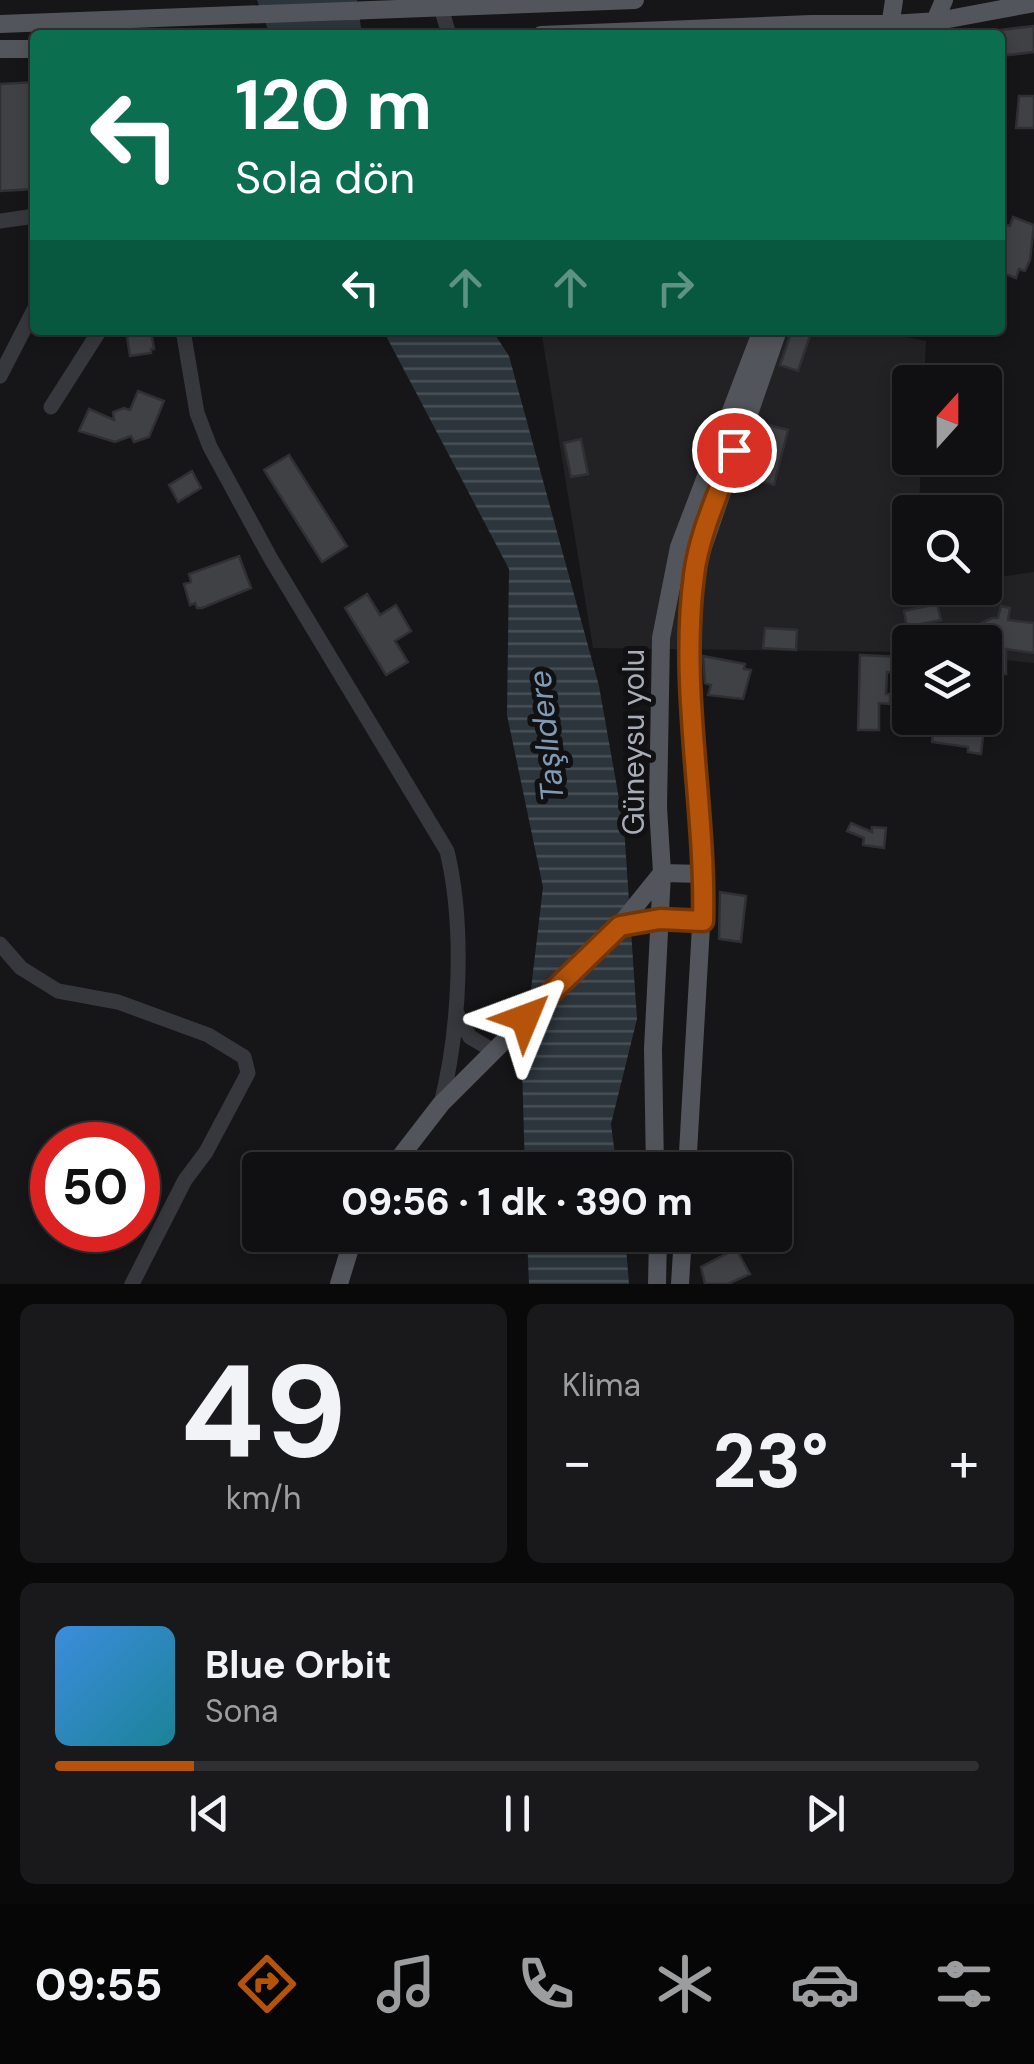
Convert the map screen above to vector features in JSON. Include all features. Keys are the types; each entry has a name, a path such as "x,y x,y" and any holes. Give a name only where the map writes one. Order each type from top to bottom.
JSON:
{"main road":[{"path":"0,24 636,0"},
{"path":"891,30 894,0"},
{"path":"933,28 944,0"},
{"path":"652,30 933,28 1034,3"},
{"path":"0,49 30,48"},
{"name":"Güneysu yolu","path":"655,1152 653,1049 662,873 658,807 661,638 671,579 691,513 760,335"},
{"path":"688,1152 704,874 689,627 694,570 776,335"},
{"path":"404,1152 441,1104 620,926 662,873 704,874"},
{"path":"620,926 660,919 703,921"},
{"path":"339,1284 349,1252"},
{"path":"657,1284 658,1252"},
{"path":"680,1284 681,1252"}],"street":[{"path":"439,0 447,30"},
{"path":"685,30 696,28"},
{"path":"0,221 30,217"},
{"path":"0,376 30,318"},
{"path":"51,407 97,335"},
{"path":"184,335 197,413 210,447 271,558 446,850 456,886 456,1012 453,1055 441,1104"},
{"path":"0,944 21,968 58,991 118,1002 208,1035 244,1057 248,1073 206,1152 185,1180 132,1284"},
{"path":"456,1012 470,1037 497,1046"}],"shaded area":[{"path":"542,335 897,335 926,341 925,365 892,365 892,475 920,475 920,495 892,495 892,605 1002,605 1002,577 1034,572 1034,663 1002,660 1002,625 892,625 892,652 593,648"}],"water":[{"path":"257,0 357,0 361,30 268,30"},
{"name":"Taşlıdere","path":"386,335 495,335 509,356 599,686 624,827 637,1019 611,1124 615,1152 524,1152 522,1066 543,887 507,715 509,569"},
{"path":"528,1252 626,1252 629,1284 529,1284"}],"building":[{"path":"1034,26 1034,52 1005,55 1005,30 1000,30"},
{"path":"30,82 30,189 0,191 0,84"},
{"path":"1019,96 1034,96 1034,128 1016,128"},
{"path":"1013,217 1034,225 1030,260 1025,271 1019,269 1016,278 1005,274 1005,224 1010,226"},
{"path":"127,335 152,335 151,353 130,356"},
{"path":"790,335 810,335 798,371 780,365"},
{"path":"138,391 164,401 149,437 134,442 131,436 115,442 79,431 89,409 114,420 113,412 130,410"},
{"path":"765,424 788,430 774,485 751,479"},
{"path":"581,439 588,474 571,477 564,443"},
{"path":"289,455 347,546 322,562 264,470"},
{"path":"192,471 201,488 178,502 169,485"},
{"path":"239,556 251,588 202,608 195,603 190,605 184,584 191,582 189,574"},
{"path":"367,594 380,615 396,605 411,631 395,641 408,662 386,675 345,608"},
{"path":"937,605 941,620 907,625 904,611"},
{"path":"1001,606 1010,608 1008,620 1034,623 1034,653 1006,649 1006,674 1002,674 1002,625 977,625 998,618"},
{"path":"765,628 797,630 796,650 763,648"},
{"path":"860,655 892,657 886,694 890,694 890,704 879,703 879,730 858,730"},
{"path":"703,656 745,664 744,669 751,670 743,699 708,695 711,685 705,683"},
{"path":"933,735 983,735 981,754 968,752 968,747 932,742"},
{"path":"851,823 872,832 872,827 886,828 884,848 863,845 864,838 847,831"},
{"path":"720,892 746,896 741,942 719,939"},
{"path":"738,1252 750,1274 728,1284 705,1284 701,1267"}],"route":[{"path":"525,1018 620,926 660,919 703,921 704,874 689,627 694,570 734,450"}]}
